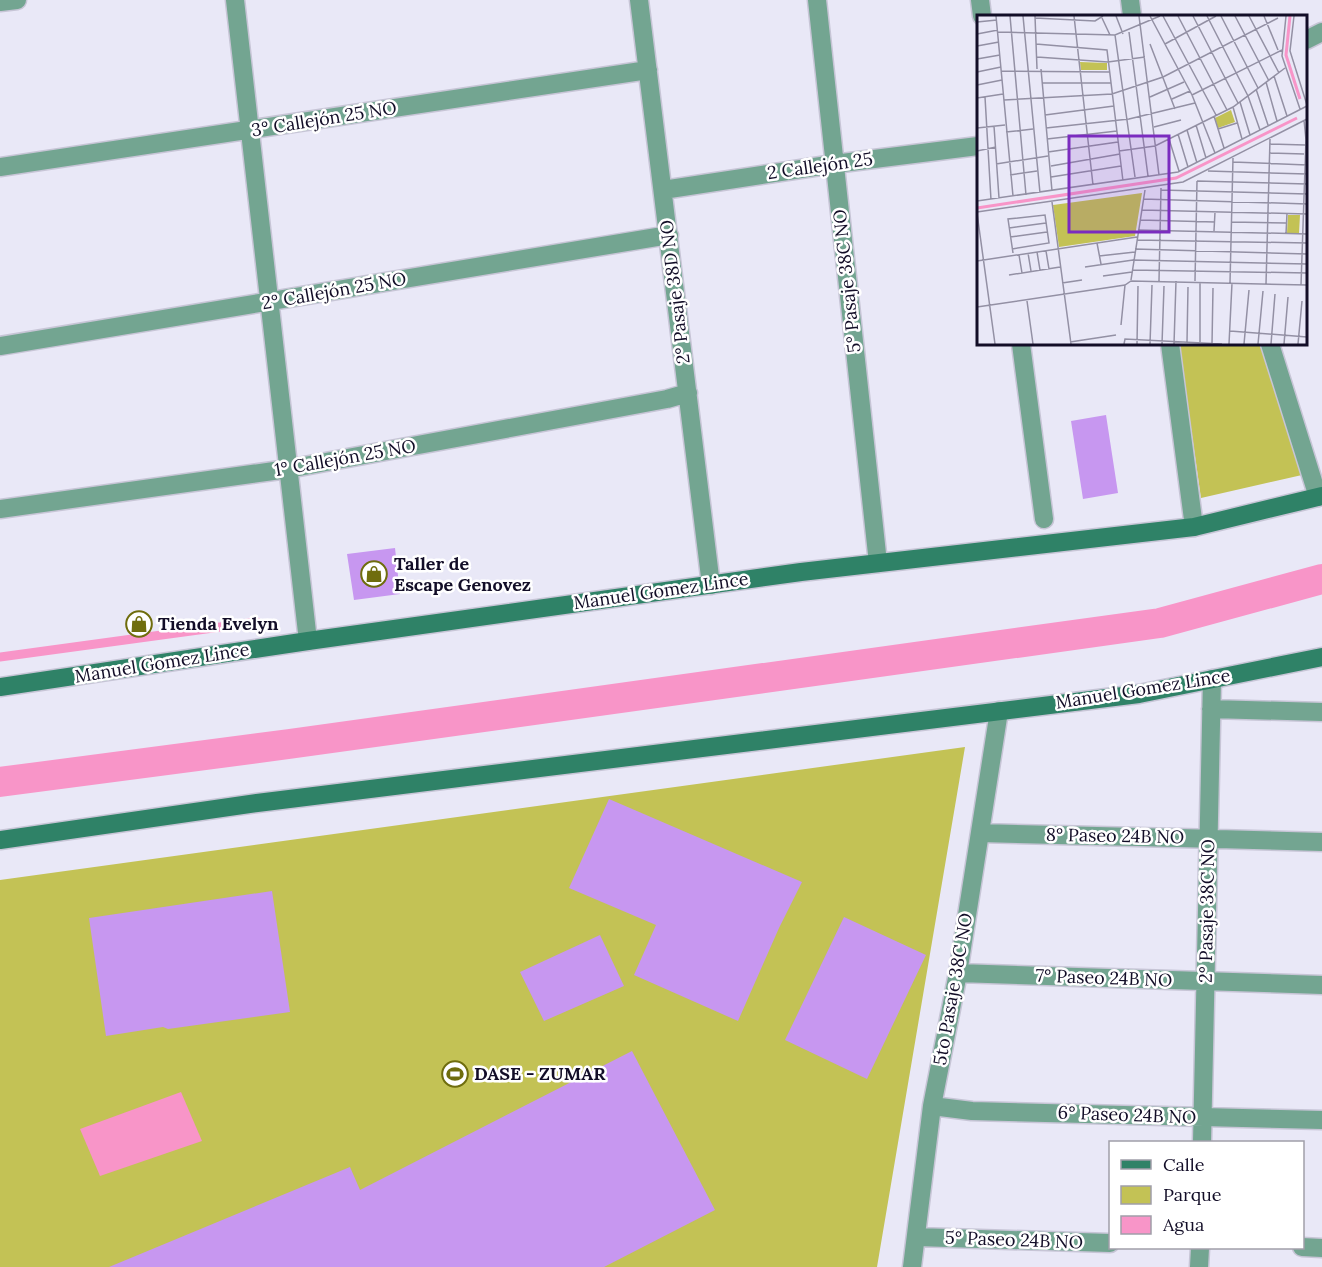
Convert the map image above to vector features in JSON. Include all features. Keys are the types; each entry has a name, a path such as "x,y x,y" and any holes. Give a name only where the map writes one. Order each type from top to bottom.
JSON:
{"main road":[{"name":"Manuel Gomez Lince","path":"0,687 711,585 878,563 1194,527 1320,496"},
{"name":"Manuel Gomez Lince","path":"0,840 257,803 1139,693 1322,657"}],"street":[{"path":"0,2 17,0"},
{"path":"235,0 308,641"},
{"name":"2° Pasaje 38D NO","path":"639,0 711,585"},
{"name":"5° Pasaje 38C NO","path":"817,0 878,563"},
{"path":"980,0 981,15"},
{"path":"1130,0 1132,15"},
{"path":"1307,39 1322,32"},
{"name":"3° Callejón 25 NO","path":"0,167 648,70"},
{"name":"2 Callejón 25","path":"663,190 834,164 977,146"},
{"name":"2° Callejón 25 NO","path":"0,346 669,235"},
{"path":"1022,345 1044,519"},
{"path":"1170,345 1194,527"},
{"path":"1270,345 1320,496"},
{"name":"1° Callejón 25 NO","path":"0,509 288,469 667,399 688,393"},
{"name":"2° Pasaje 38C NO","path":"1202,1141 1212,679"},
{"path":"1212,710 1322,712"},
{"name":"5to Pasaje 38C NO","path":"912,1267 932,1106 958,973 999,711"},
{"name":"8° Paseo 24B NO","path":"980,833 1174,836 1322,842"},
{"name":"7° Paseo 24B NO","path":"958,973 1322,985"},
{"name":"6° Paseo 24B NO","path":"932,1106 972,1111 1322,1120"},
{"name":"5° Paseo 24B NO","path":"917,1237 1109,1243"},
{"path":"1304,1247 1322,1248"},
{"path":"1199,1267 1200,1249"}],"green space":[{"path":"1179,345 1260,345 1302,475 1201,498"},
{"name":"DASE - ZUMAR","path":"965,747 877,1267 0,1267 0,880"}],"water":[{"path":"181,1092 202,1141 100,1176 80,1129"}],"building":[{"path":"1106,415 1118,493 1083,499 1071,421"},
{"name":"Taller de Escape Genovez","path":"395,548 400,594 354,600 347,554"},
{"path":"609,799 802,882 738,1021 634,975 656,925 569,888"},
{"path":"272,891 290,1012 106,1036 89,918"},
{"path":"844,917 926,955 867,1079 785,1040"},
{"path":"600,935 624,986 544,1021 520,972"},
{"path":"632,1051 715,1210 604,1267 109,1267 350,1167 360,1190"}],"waterway":[{"path":"0,782 1160,623 1322,579"},
{"path":"0,657 257,622"}],"place":[{"name":"Taller de Escape Genovez","path":"374,574"},
{"name":"Tienda Evelyn","path":"139,624"},
{"name":"DASE - ZUMAR","path":"455,1074"}]}
